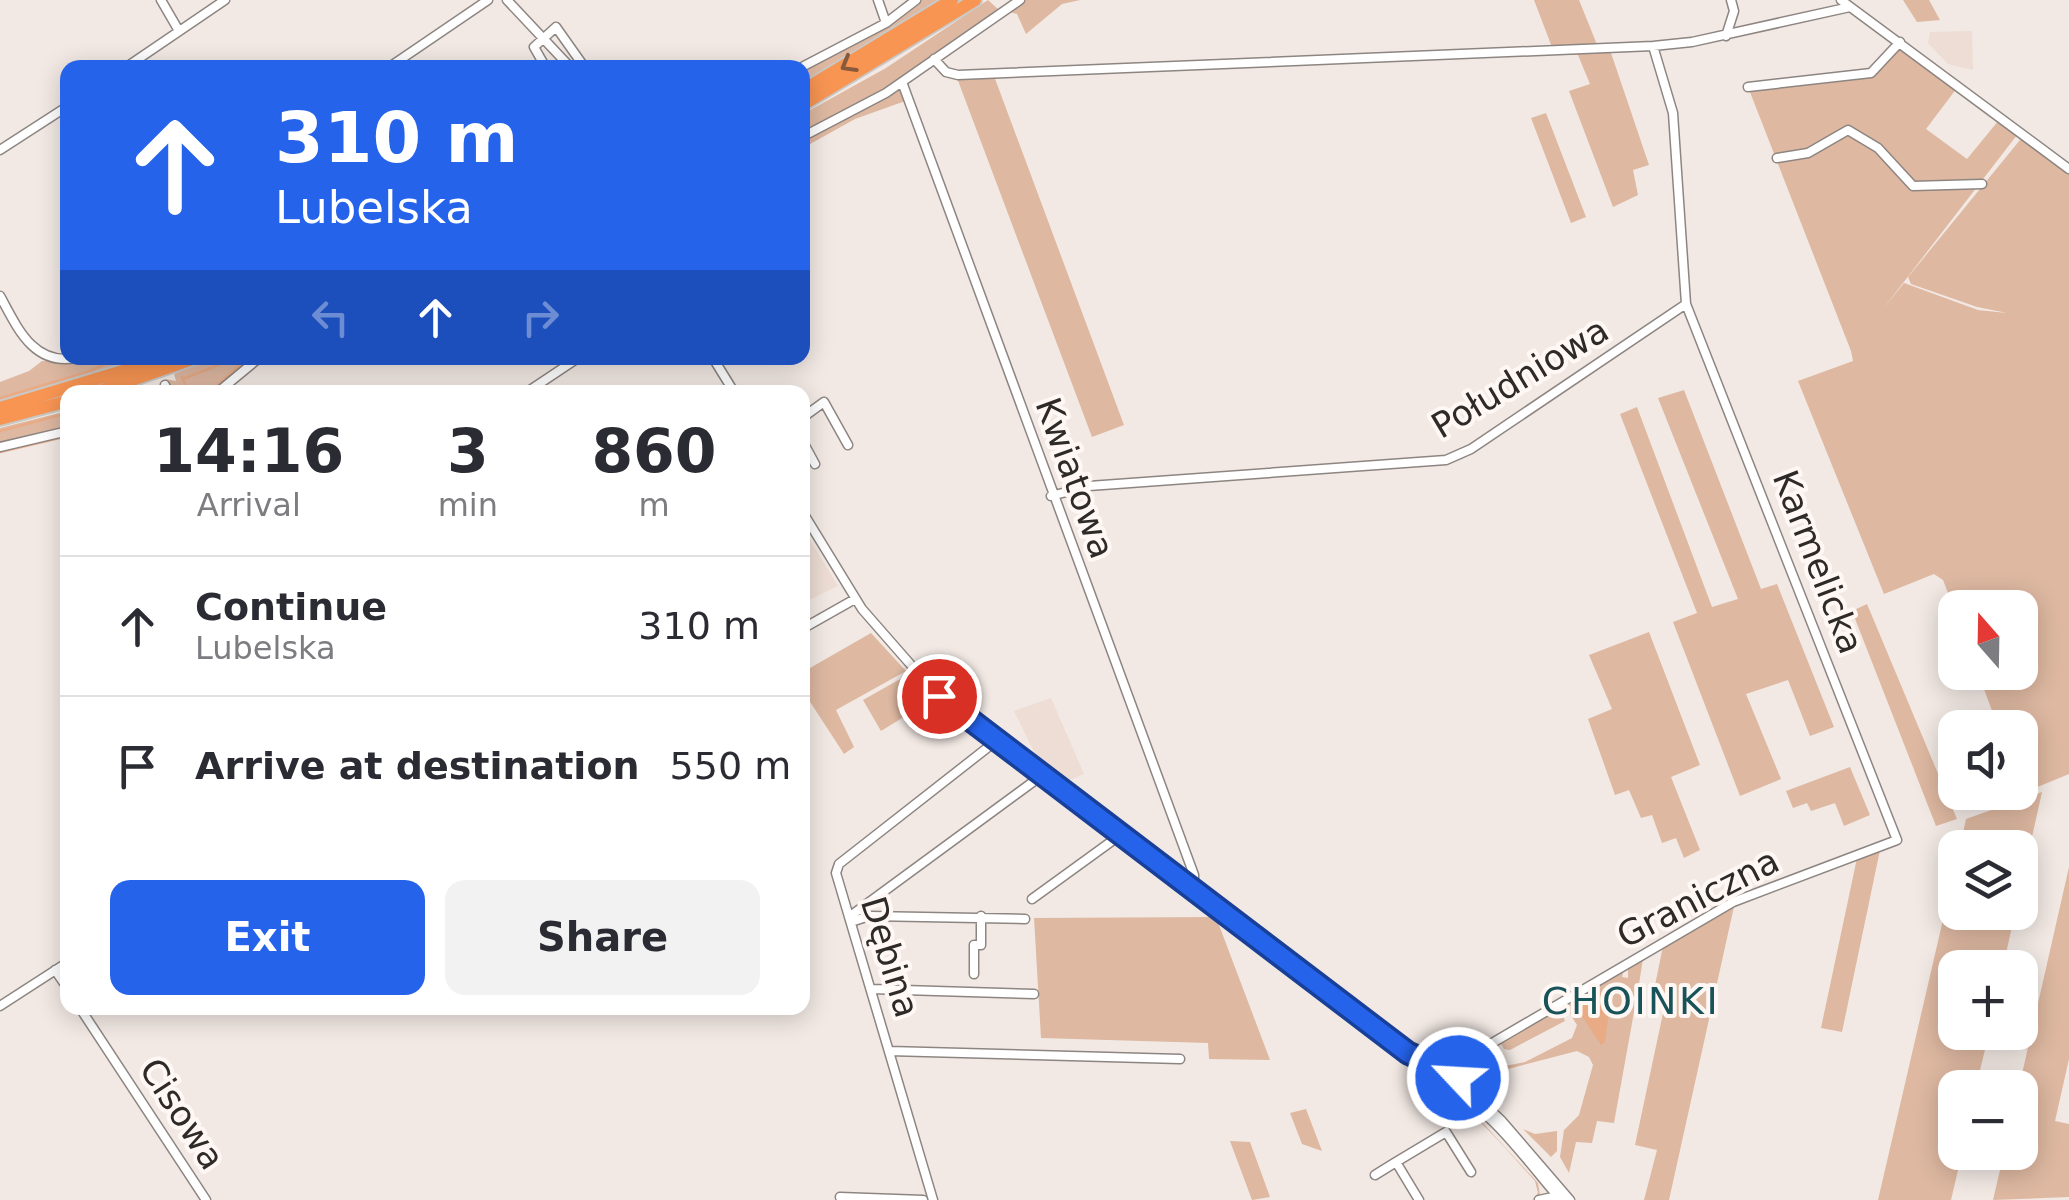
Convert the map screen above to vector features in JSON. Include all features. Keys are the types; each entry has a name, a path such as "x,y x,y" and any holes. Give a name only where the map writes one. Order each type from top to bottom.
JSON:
{"highway":[{"path":"810,85 952,0"},
{"path":"810,100 975,0"},
{"path":"76,385 143,365"},
{"path":"117,385 175,365"},
{"path":"0,408 60,390"},
{"path":"0,419 60,403"}],"street":[{"path":"161,0 178,31"},
{"path":"136,60 225,0"},
{"path":"400,60 488,0"},
{"path":"507,0 564,60"},
{"path":"878,0 886,22"},
{"path":"810,63 886,22 916,0"},
{"path":"810,132 902,82 1020,0"},
{"path":"1726,36 1734,12 1731,0"},
{"path":"1841,0 2069,169"},
{"path":"934,59 946,72 958,75 1653,46 1726,36 1850,6"},
{"path":"540,60 533,50 542,36 559,28 580,60"},
{"path":"1748,86 1871,73 1900,42"},
{"path":"1653,46 1673,113 1686,304"},
{"name":"Kwiatowa","path":"902,82 1051,496 1194,875 1194,892"},
{"path":"0,150 60,111"},
{"path":"1777,158 1808,153 1848,130 1878,148 1913,186 1982,184"},
{"path":"0,296 26,340 43,354 60,356"},
{"name":"Południowa","path":"1051,496 1089,486 1448,460 1548,399 1686,304"},
{"name":"Karmelicka","path":"1686,304 1896,840"},
{"path":"226,385 251,365"},
{"path":"538,385 568,365"},
{"path":"810,412 824,402 848,445"},
{"path":"0,448 60,433"},
{"path":"810,454 816,464"},
{"path":"810,524 854,598 930,688 1437,1075 1454,1076 1570,1200"},
{"path":"810,533 814,531"},
{"path":"810,624 854,598"},
{"name":"Dębina","path":"932,1200 837,876 840,864 996,742"},
{"path":"850,920 1041,776"},
{"name":"Graniczna","path":"1454,1076 1480,1051 1738,900 1896,840"},
{"path":"1032,899 1112,841"},
{"path":"850,920 869,916 1025,919"},
{"path":"974,974 974,945 981,946 982,916"},
{"path":"0,1006 60,967"},
{"path":"56,970 60,976"},
{"path":"871,989 1034,994"},
{"name":"Cisowa","path":"85,1015 206,1200"},
{"path":"889,1051 1180,1059"},
{"path":"1437,1075 1454,1076 1559,1198"},
{"path":"1423,1090 1437,1075"},
{"path":"1375,1174 1446,1132 1472,1172"},
{"path":"1396,1162 1418,1200"},
{"path":"1547,1184 1542,1198 1559,1198"},
{"path":"840,1197 923,1200"}],"shaded area":[{"path":"921,0 939,0 810,78 810,65 883,27"},
{"path":"988,0 999,10 875,96 810,130 810,110 886,68"},
{"path":"1023,0 1080,0 1062,4 1026,34 1017,14 1009,12"},
{"path":"1534,0 1579,0 1598,47 1609,47 1649,165 1633,170 1638,195 1613,207 1569,91 1590,84 1578,55 1555,55"},
{"path":"1903,0 1929,0 1940,20 1917,22"},
{"path":"1972,31 1973,70 1948,64 1928,43 1930,32"},
{"path":"1900,45 1957,88 1926,129 1967,159 1999,120 2017,135 1883,309 1904,283 1978,310 2007,313 1911,284 1908,277 2020,140 2024,139 2069,172 2069,774 2038,787 2038,710 1992,710 1984,690 2038,690 2038,590 1947,590 1943,580 1934,574 1884,594 1798,381 1853,361 1748,87 1868,76"},
{"path":"994,76 1124,425 1092,437 957,78"},
{"path":"901,89 908,100 855,119 810,144 810,136"},
{"path":"1546,113 1586,217 1571,223 1531,118"},
{"path":"60,360 60,365 116,365 0,401 0,382 29,371 42,361"},
{"path":"196,365 244,365 222,385 167,385 165,379 176,381 174,374"},
{"path":"1684,390 1761,589 1777,584 1834,727 1810,736 1788,680 1746,694 1781,779 1740,796 1673,622 1697,613 1620,414 1637,407 1712,607 1738,599 1658,398"},
{"path":"60,413 60,431 0,445 0,428"},
{"path":"810,540 838,586 810,600"},
{"path":"1867,604 1938,774 1938,810 1953,810 1957,819 1936,826 1852,611"},
{"path":"1649,632 1700,765 1671,777 1700,850 1684,858 1676,838 1662,843 1652,815 1641,818 1629,790 1615,795 1588,719 1612,709 1589,655"},
{"path":"871,633 906,671 836,710 854,747 844,754 810,702 810,668"},
{"path":"909,674 933,699 881,731 863,700"},
{"path":"1051,698 1084,774 1063,783 1041,766 1014,711"},
{"path":"1850,767 1870,815 1844,826 1835,803 1811,811 1807,803 1793,808 1786,791"},
{"path":"1991,810 2038,810 2034,830 1964,830 1966,819"},
{"path":"1880,850 1842,1032 1821,1028 1857,858"},
{"path":"2069,867 2069,1059 2055,1121 2069,1124 2069,1197 1993,1200 2000,1170 2038,1170 2038,1070 2023,1070 2027,1050 2038,1050 2038,1003"},
{"path":"1735,902 1669,1200 1644,1200 1657,1150 1635,1145 1666,999 1653,995 1663,946"},
{"path":"1216,917 1270,1060 1209,1059 1208,1043 1041,1038 1034,918"},
{"path":"1941,930 2011,930 2007,950 1938,950 1938,1050 1985,1050 1980,1070 1938,1070 1938,1170 1958,1170 1951,1200 1878,1200"},
{"path":"1643,959 1637,996 1626,998 1636,1001 1614,1123 1597,1121 1592,1143 1576,1142 1569,1173 1560,1157 1564,1130 1579,1115 1593,1065 1589,1057 1577,1051 1508,1069 1500,1067 1525,1062 1572,1038 1577,1025 1568,1011 1569,1001 1624,969 1622,977 1628,978 1628,967"},
{"path":"1612,987 1605,1042 1601,1045 1576,1007"},
{"path":"1560,1007 1565,1021 1510,1050 1504,1049 1500,1042"},
{"path":"1431,1090 1459,1097 1538,1183 1540,1195 1532,1200 1538,1193 1535,1181 1484,1126 1453,1101 1438,1094 1425,1094"},
{"path":"1306,1109 1322,1151 1302,1144 1290,1113"},
{"path":"1523,1129 1535,1134 1557,1131 1557,1151 1551,1157"},
{"path":"1230,1141 1250,1142 1270,1197 1252,1200"}],"waterway":[{"path":"0,398 103,365"},
{"path":"183,379 218,365"},
{"path":"218,385 240,365"},
{"path":"182,377 185,385"},
{"path":"0,431 60,415"},
{"path":"0,452 60,438"}],"district":[{"name":"CHOINKI","path":"1631,1001"}],"route":[{"path":"939,696 1408,1053 1439,1067 1452,1066 1458,1078"}]}
